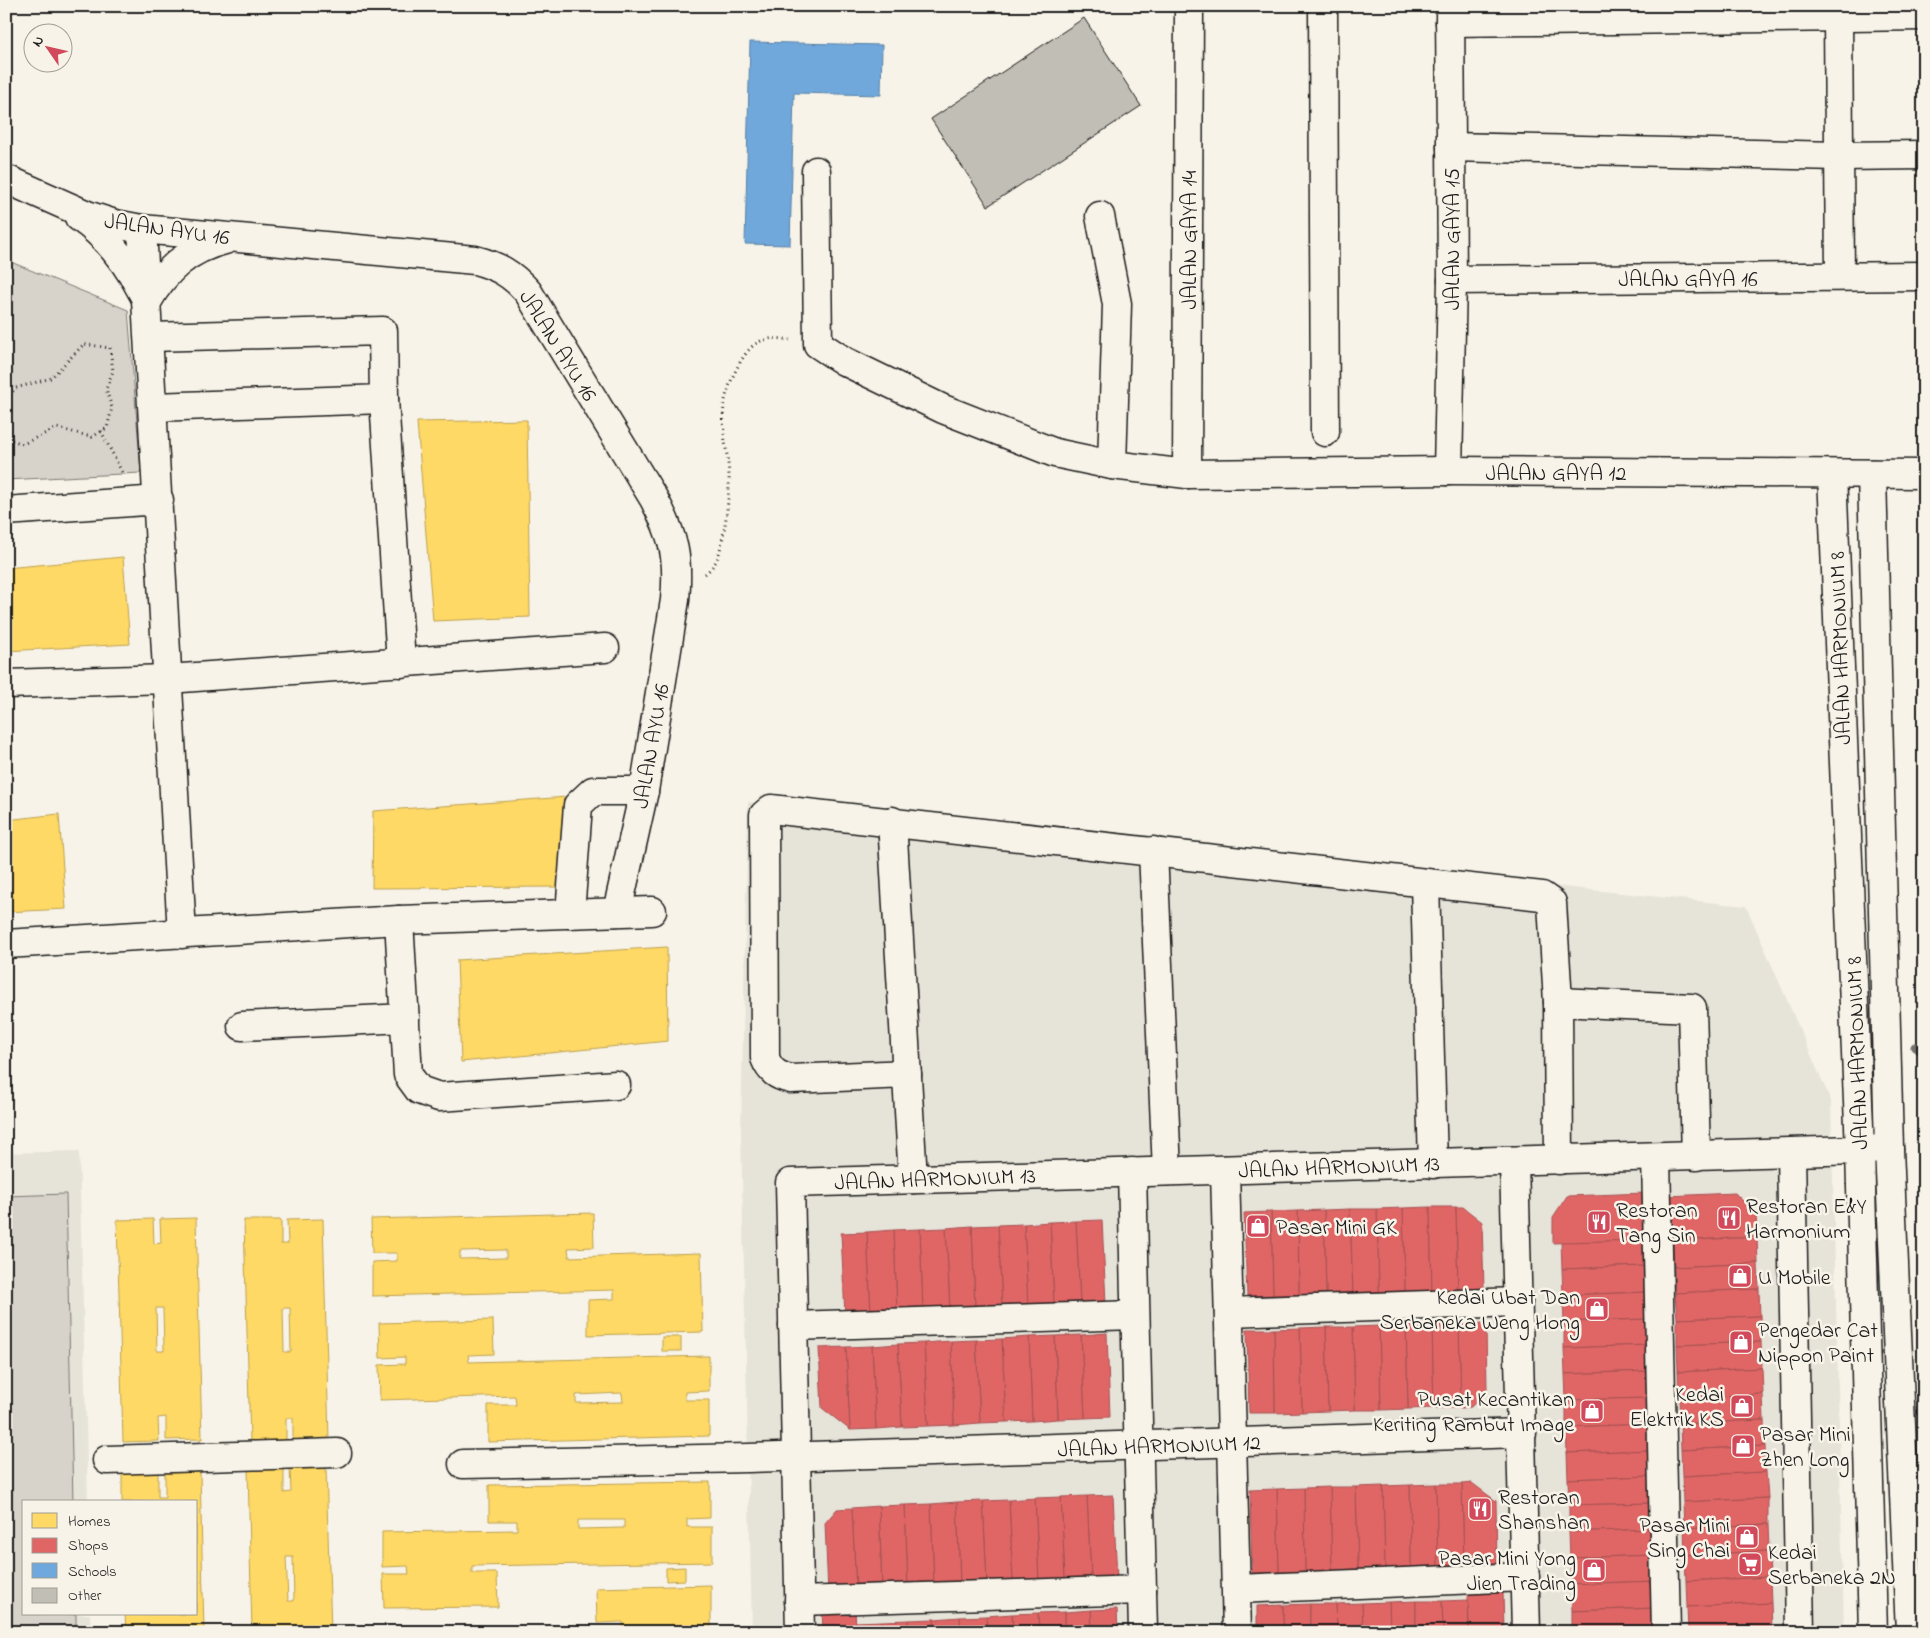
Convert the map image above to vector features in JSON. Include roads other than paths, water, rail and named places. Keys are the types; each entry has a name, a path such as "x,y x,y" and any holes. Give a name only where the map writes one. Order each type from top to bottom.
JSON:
{"street":[{"name":"JALAN GAYA 14","path":"1188,474 1189,6"},
{"path":"1323,6 1325,432"},
{"path":"1450,14 1838,18 1924,16"},
{"name":"JALAN GAYA 15","path":"1448,471 1452,280 1450,14"},
{"path":"1838,18 1840,276"},
{"path":"1452,147 1839,156 1924,155"},
{"name":"JALAN GAYA 12","path":"816,171 818,344 844,361 943,409 1055,453 1112,465 1188,474 1448,471 1924,474"},
{"name":"JALAN AYU 16","path":"6,179 64,206 102,220 142,229 475,260 498,266 514,277 528,292 668,526 674,546 676,583 644,790 617,912"},
{"path":"64,206 91,227 121,257 147,302"},
{"path":"1100,216 1118,304 1112,465"},
{"path":"142,229 150,337 182,934"},
{"path":"147,302 158,282 191,252 212,243 233,238"},
{"name":"JALAN GAYA 16","path":"1452,280 1924,276"},
{"path":"150,337 383,330 384,399 401,663"},
{"path":"153,407 384,399"},
{"name":"JALAN HARMONIUM 8","path":"1832,474 1860,1150 1873,1632"},
{"name":"JALAN HARMONIUM 8","path":"1872,474 1889,1149 1910,1632"},
{"path":"6,510 159,500"},
{"path":"6,684 168,679 605,648"},
{"path":"570,914 578,805 593,791 644,790"},
{"path":"907,1074 791,1079 781,1077 770,1069 765,1058 764,814 771,809 1153,850 1536,895 1548,898 1552,903 1558,1002 1559,1160"},
{"path":"892,821 913,1179"},
{"path":"1153,850 1167,1171"},
{"path":"1425,883 1433,1164"},
{"path":"6,944 399,920 652,911"},
{"path":"399,920 408,1074 418,1090 428,1095 439,1097 616,1085"},
{"path":"1558,1002 1692,1008 1696,1156"},
{"path":"242,1026 405,1018"},
{"name":"JALAN HARMONIUM 13","path":"793,1326 790,1183 1889,1149"},
{"path":"1791,1153 1800,1632"},
{"path":"1656,1157 1666,1632"},
{"path":"1514,1161 1526,1632"},
{"path":"1226,1170 1237,1632"},
{"path":"1132,1172 1143,1632"},
{"path":"1229,1312 1518,1302"},
{"path":"800,1632 793,1326 1135,1315"},
{"name":"JALAN HARMONIUM 12","path":"463,1464 796,1457 1522,1433"},
{"path":"106,1460 336,1452"},
{"path":"1236,1589 1525,1577"},
{"path":"799,1601 1142,1590"}],"waterway":[{"path":"1915,1047 1924,1053"}],"place":[{"name":"Restoran E&Y Harmonium","path":"1729,1218"},
{"name":"Restoran Tang Sin","path":"1599,1222"},
{"name":"Pasar Mini GK","path":"1258,1226"},
{"name":"U Mobile","path":"1740,1276"},
{"name":"Kedai Ubat Dan Serbaneka Weng Hong","path":"1597,1309"},
{"name":"Pengedar Cat Nippon Paint","path":"1741,1342"},
{"name":"Kedai Elektrik KS","path":"1742,1406"},
{"name":"Pusat Kecantikan Keriting Rambut Image","path":"1592,1411"},
{"name":"Pasar Mini Zhen Long","path":"1743,1446"},
{"name":"Restoran Shanshan","path":"1480,1509"},
{"name":"Pasar Mini Sing Chai","path":"1747,1537"},
{"name":"Kedai Serbaneka 2N","path":"1750,1564"},
{"name":"Pasar Mini Yong Jien Trading","path":"1594,1570"}]}
